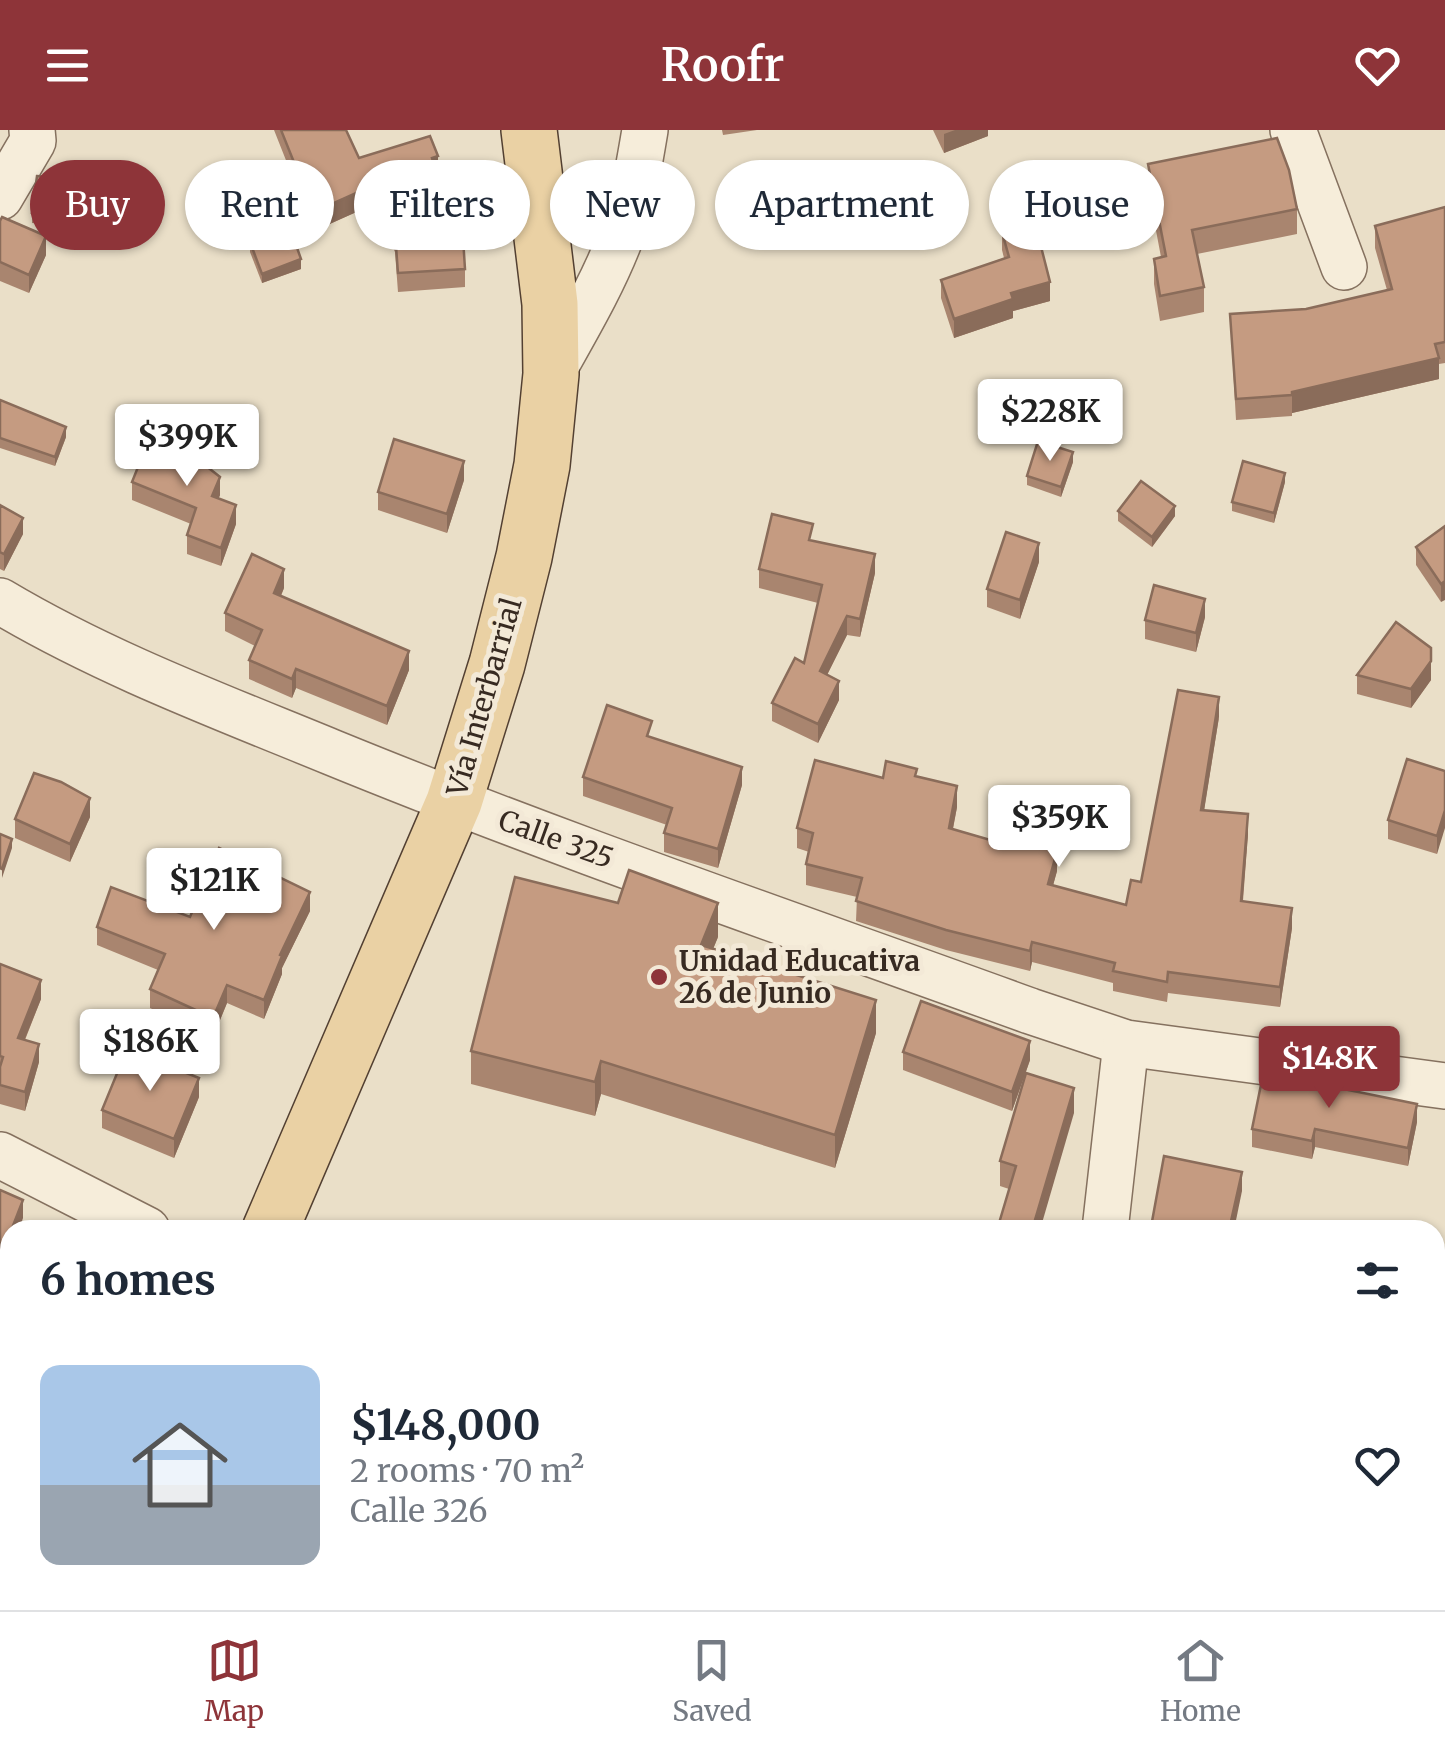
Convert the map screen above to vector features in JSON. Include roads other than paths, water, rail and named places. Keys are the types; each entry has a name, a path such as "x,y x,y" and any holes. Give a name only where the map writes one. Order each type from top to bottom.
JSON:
{"main road":[{"name":"Vía Interbarrial","path":"274,1220 454,802 497,664 524,557 542,465 551,374 550,304 530,130"}],"street":[{"path":"0,197 33,141 32,130"},
{"path":"551,374 601,283 621,234 635,187 645,130"},
{"path":"1292,130 1344,268"},
{"name":"Calle 325","path":"0,600 50,631 189,694 454,802 1126,1043 1445,1086"},
{"path":"1106,1220 1126,1043"},
{"path":"0,1155 127,1220"}],"place":[{"name":"Unidad Educativa 26 de Junio","path":"659,977"}]}
